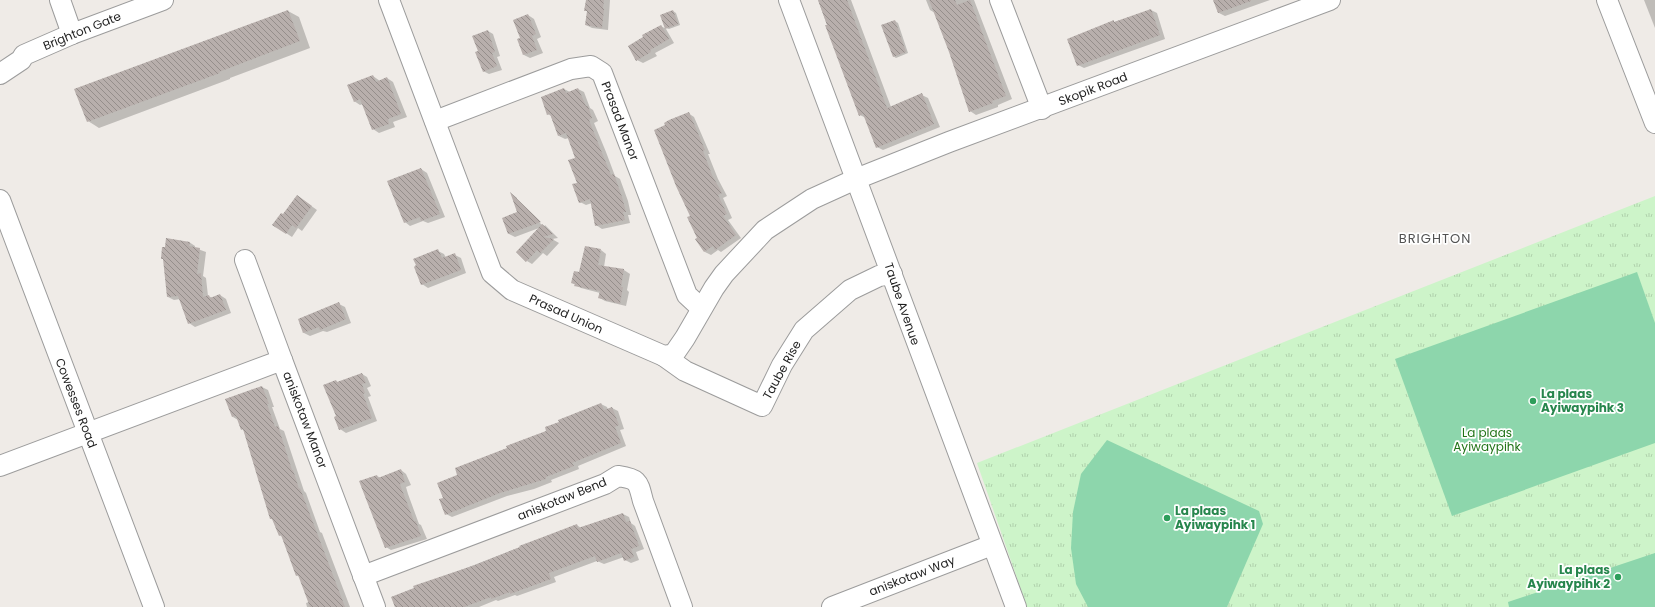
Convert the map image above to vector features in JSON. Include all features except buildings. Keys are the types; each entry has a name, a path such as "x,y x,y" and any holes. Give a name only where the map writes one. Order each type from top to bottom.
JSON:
{"street":[{"path":"60,0 72,34"},
{"name":"Brighton Gate","path":"0,74 21,60 24,55 72,34 164,0"},
{"name":"Prasad Union","path":"389,0 492,273 512,290 664,356"},
{"name":"Taube Avenue","path":"788,0 892,274 920,355 1016,607"},
{"path":"1000,0 1042,108"},
{"name":"Skopik Road","path":"856,179 950,142 1330,0"},
{"path":"1607,0 1655,123"},
{"name":"Brighton Gate","path":"0,56 18,53 24,55"},
{"name":"Prasad Manor","path":"435,121 571,69 591,66 602,73 687,295 701,308"},
{"path":"664,356 674,354 685,338 701,308 724,274 765,230 812,199 856,179"},
{"name":"Cowesses Road","path":"0,200 154,607"},
{"path":"245,260 282,360"},
{"name":"Taube Rise","path":"664,356 681,369 762,406 782,365 804,330 850,290 879,276 892,274"},
{"name":"aniskotaw Manor","path":"0,466 282,360 375,607"},
{"name":"aniskotaw Bend","path":"364,576 606,484 618,476 631,478 639,485 642,501 682,607"},
{"name":"aniskotaw Way","path":"832,607 992,545"}],"green space":[{"name":"La plaas Ayiwaypihk","path":"1655,196 1655,607 1027,607 977,463"},
{"name":"La plaas Ayiwaypihk 3","path":"1637,272 1655,323 1655,443 1452,516 1395,359"},
{"name":"La plaas Ayiwaypihk 1","path":"1107,440 1259,511 1263,524 1227,607 1088,607 1076,584 1071,548 1073,512 1081,474"},
{"name":"La plaas Ayiwaypihk 2","path":"1655,553 1655,607 1509,607 1508,602"}],"place":[{"name":"La plaas Ayiwaypihk 3","path":"1533,401"},
{"name":"La plaas Ayiwaypihk 1","path":"1167,518"},
{"name":"La plaas Ayiwaypihk 2","path":"1618,577"}],"district":[{"name":"BRIGHTON","path":"1435,238"}]}
